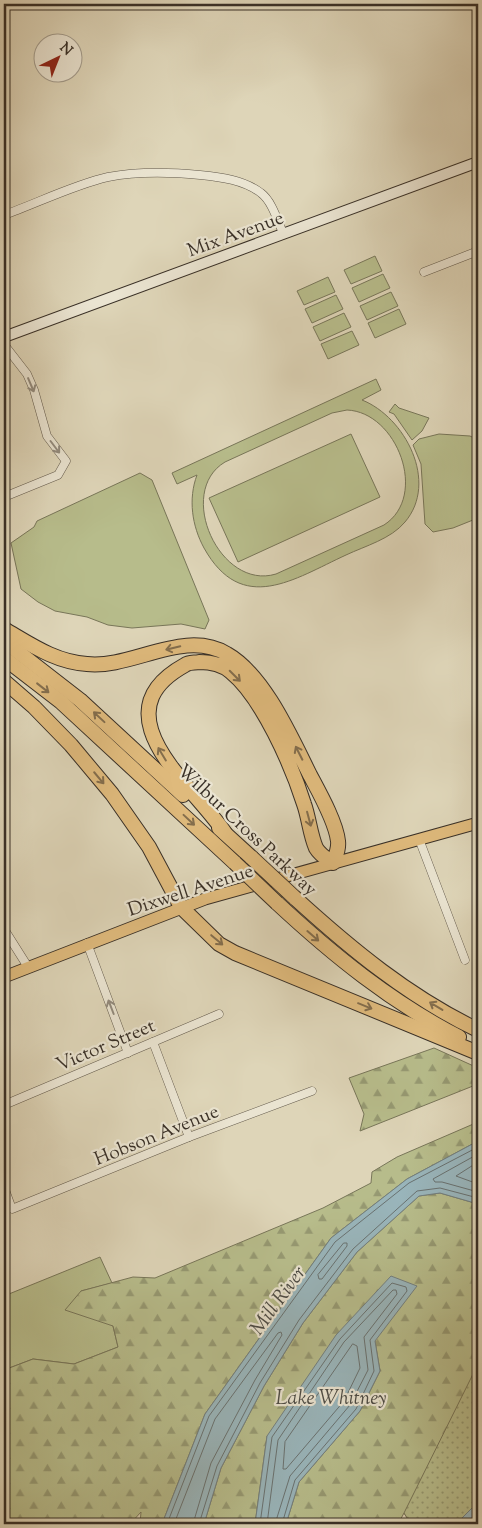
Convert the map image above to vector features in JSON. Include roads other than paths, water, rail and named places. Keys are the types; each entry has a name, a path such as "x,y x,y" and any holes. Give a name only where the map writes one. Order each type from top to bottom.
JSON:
{"highway":[{"path":"4,629 43,652 67,662 88,665 112,664 181,646 204,646 227,653 244,667 262,690 309,773 338,840 338,851 333,862 316,848 304,804 289,766 271,727 249,691 230,671 210,662 188,663 166,675 152,694 149,718 156,744 171,769 212,814 225,833"},
{"name":"Wilbur Cross Parkway","path":"4,641 80,700 338,937 389,978 478,1030"},
{"name":"Wilbur Cross Parkway","path":"4,658 74,714 277,903 355,972 400,1003 478,1046"},
{"path":"4,681 34,707 71,745 112,794 149,847 181,907 219,944 236,953 478,1053"}],"main road":[{"name":"Dixwell Avenue","path":"4,977 181,907 333,862 478,823"}],"street":[{"name":"Mix Avenue","path":"4,338 478,162"},
{"path":"4,215 107,178 160,171 216,176 250,187 267,200 283,234"},
{"path":"424,272 478,251"},
{"path":"4,338 6,347 27,374 38,402 47,436 66,461 58,475 4,496"},
{"path":"419,839 465,960"},
{"path":"4,929 28,968"},
{"path":"87,943 128,1053"},
{"name":"Victor Street","path":"4,1105 219,1014"},
{"path":"153,1042 190,1137"},
{"name":"Hobson Avenue","path":"4,1187 12,1209 190,1137 312,1091"}],"water":[{"path":"478,1141 478,1204 440,1193 419,1196 357,1252 303,1323 264,1386 221,1468 204,1524 162,1524 205,1414 331,1238 407,1179"},
{"name":"Lake Whitney","path":"391,1276 417,1286 375,1341 380,1371 360,1411 299,1482 286,1524 255,1524 267,1436 336,1335"},
{"path":"478,1502 478,1524 456,1524"}],"water label":[{"name":"Mill River","path":"277,1300"}]}
